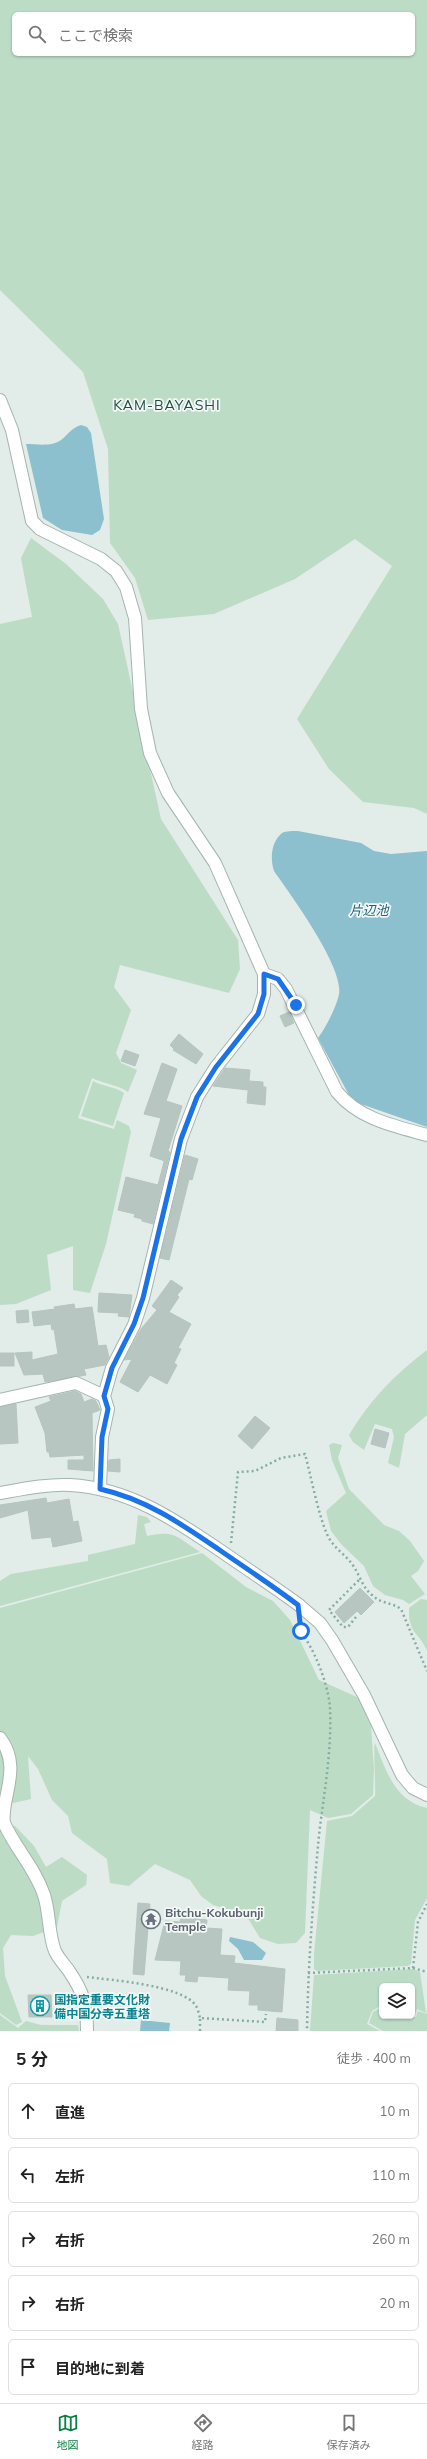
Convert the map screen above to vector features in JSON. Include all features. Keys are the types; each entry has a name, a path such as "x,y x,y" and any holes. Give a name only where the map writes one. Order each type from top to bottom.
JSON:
{"street":[{"path":"0,400 12,430 32,521 40,529 101,559 116,571 126,587 135,618 142,709 150,753 168,793 215,863 264,974 264,994 258,1014 216,1067 197,1097 181,1139 143,1298 134,1324 112,1368 104,1396 108,1409 102,1437 100,1489"},
{"path":"264,974 278,979 286,989 337,1092 347,1105 363,1115 427,1135"},
{"path":"0,1400 76,1383 104,1396"},
{"path":"0,1493 60,1485 100,1489 134,1498 168,1516 298,1605 320,1624 332,1640 364,1695 402,1775 413,1788 427,1795"},
{"path":"0,1738 7,1752 10,1769 2,1811 3,1822 33,1868 44,1895 56,1952 82,1992 87,2010 87,2031"}],"path":[{"path":"231,1544 238,1472 255,1471 281,1458 305,1454 327,1534 337,1550 351,1563 360,1579 372,1595 383,1604 390,1604 401,1609 427,1671"},
{"path":"356,1617 348,1627 343,1627 329,1610 360,1579"},
{"path":"298,1605 301,1631 315,1656 330,1706 331,1736 319,1836 308,1973 307,2031"},
{"path":"413,1968 418,1922 427,1904"},
{"path":"308,1973 413,1968 427,1972"},
{"path":"72,1975 160,1987 188,1999 196,2006 200,2018 200,2031"},
{"path":"200,2018 265,2022 266,2014"}],"green space":[{"path":"0,0 427,0 427,814 414,808 363,802 329,769 297,719 392,566 355,539 295,579 214,614 148,620 135,578 110,543 108,449 83,372 0,290"},
{"path":"31,538 66,564 103,599 118,624 161,819 238,940 240,969 229,993 120,965 114,987 131,1010 116,1053 121,1063 137,1070 128,1092 119,1087 92,1078 78,1118 114,1129 117,1120 129,1126 131,1132 106,1244 90,1293 73,1290 73,1246 47,1255 51,1290 16,1304 0,1305 0,624 32,617 21,558"},
{"path":"93,1081 124,1093 113,1126 81,1116"},
{"path":"427,1350 427,1415 405,1434 399,1468 388,1463 394,1437 392,1429 375,1424 364,1450 353,1442 349,1435 374,1399 394,1378"},
{"path":"333,1443 342,1445 338,1458 349,1489 384,1525 399,1531 410,1541 424,1561 418,1571 411,1576 425,1594 409,1604 403,1600 385,1595 373,1586 364,1566 341,1544 331,1531 326,1511 346,1493 332,1460 329,1445"},
{"path":"138,1515 147,1517 151,1522 144,1524 147,1536 170,1534 200,1552 0,1606 0,1581 11,1574 88,1561 88,1555 135,1544"},
{"path":"202,1553 246,1587 273,1601 290,1620 319,1680 359,1698 371,1726 374,1769 373,1795 351,1814 328,1818 310,1810 305,1933 296,1943 278,1944 260,1938 249,1920 237,1912 213,1905 201,1896 190,1880 155,1864 129,1886 110,1883 107,1859 72,1833 68,1816 52,1800 38,1769 28,1756 31,1799 13,1803 0,1800 0,1608"},
{"path":"421,1599 427,1600 427,1651 412,1628 409,1617 409,1608"},
{"path":"375,1743 383,1764 399,1792 407,1799 427,1808 427,1898 415,1920 411,1964 408,1966 317,1971 314,1969 314,1954 327,1821 352,1816 375,1796"},
{"path":"0,1824 15,1826 34,1846 46,1867 62,1857 87,1875 86,1885 62,1901 57,1927 33,1936 11,1935 3,1948 5,1976 22,2022 16,2025 0,2013"},
{"path":"413,1969 420,1972 426,2013 417,2009 415,2015 415,1983 379,1983 379,2007 372,2011 367,2024 380,2031 310,2031 314,1975"},
{"path":"379,2009 379,2019 415,2019 418,2011 427,2014 427,2031 383,2031 369,2023 373,2012"},
{"path":"0,2015 18,2028 26,2021 41,2025 78,2025 79,2031 0,2031"}],"water":[{"path":"81,425 87,427 91,433 104,519 100,530 92,535 62,530 43,518 26,444 53,444"},
{"name":"片辺池","path":"298,831 361,843 374,851 391,854 427,851 427,1127 358,1103 349,1095 318,1038 336,1005 339,994 338,982 325,949 303,913 274,871 272,861 272,851 278,837 284,832"},
{"path":"230,1937 253,1942 266,1953 262,1960 244,1960 238,1949 229,1941"},
{"path":"141,2020 170,2023 169,2031 140,2031"}],"building":[{"path":"289,1012 294,1023 285,1027 280,1016"},
{"path":"179,1034 203,1054 196,1064 173,1050 174,1049 170,1045"},
{"path":"125,1050 139,1055 135,1066 121,1061"},
{"path":"162,1063 177,1069 166,1101 182,1106 168,1151 170,1152 153,1224 134,1217 135,1214 118,1210 126,1177 158,1185 164,1161 150,1156 161,1118 144,1114"},
{"path":"225,1068 250,1070 248,1090 213,1086"},
{"path":"249,1081 263,1082 263,1087 266,1087 265,1105 247,1103"},
{"path":"185,1155 198,1159 192,1180 189,1179 169,1260 160,1258"},
{"path":"171,1280 183,1288 177,1295 179,1297 169,1312 191,1324 178,1348 181,1349 174,1363 177,1365 167,1384 150,1375 138,1392 120,1382 132,1359 124,1360 141,1329 157,1310 152,1306"},
{"path":"99,1293 132,1295 129,1317 118,1316 119,1313 98,1312"},
{"path":"74,1304 75,1309 92,1307 98,1346 106,1345 109,1357 105,1365 84,1369 86,1375 45,1382 43,1374 24,1375 15,1353 32,1352 32,1360 58,1354 54,1329 52,1330 51,1324 34,1326 32,1312 55,1309 54,1307"},
{"path":"28,1310 29,1322 17,1323 16,1311"},
{"path":"0,1353 14,1353 14,1366 0,1366"},
{"path":"75,1391 81,1394 84,1402 92,1399 96,1401 100,1410 92,1413 93,1471 68,1469 68,1460 84,1460 84,1455 50,1457 49,1452 47,1452 45,1433 35,1407 51,1401 49,1397"},
{"path":"16,1404 18,1443 0,1444 0,1407"},
{"path":"255,1416 270,1428 252,1449 238,1436"},
{"path":"375,1429 389,1433 385,1448 371,1444"},
{"path":"120,1459 120,1472 108,1471 109,1460"},
{"path":"46,1498 47,1503 69,1499 73,1522 78,1521 82,1541 53,1547 51,1537 32,1539 28,1510 0,1518 0,1505"},
{"path":"360,1588 374,1602 361,1615 357,1611 344,1623 335,1612"},
{"path":"138,1903 150,1904 144,1975 133,1974"},
{"path":"181,1916 207,1920 206,1928 222,1929 220,1955 235,1956 234,1963 285,1969 282,2012 258,2010 258,2005 249,2005 250,1991 228,1990 229,1978 198,1976 197,1982 185,1981 186,1975 180,1975 181,1961 155,1960 165,1921 180,1922"},
{"name":"国指定重要文化財 備中国分寺五重塔","path":"28,1995 51,1995 52,2017 29,2017"},
{"path":"277,2018 298,2020 298,2031 276,2031"}],"place":[{"name":"Bitchu-Kokubunji Temple","path":"151,1919"},
{"name":"国指定重要文化財 備中国分寺五重塔","path":"40,2006"}],"district":[{"name":"KAM-BAYASHI","path":"167,405"}],"route":[{"path":"296,1005 278,979 264,974 264,994 258,1014 216,1067 197,1097 181,1139 143,1298 134,1324 112,1368 104,1396 108,1409 102,1437 100,1489 134,1498 168,1516 280,1591 298,1605 301,1631"}]}
